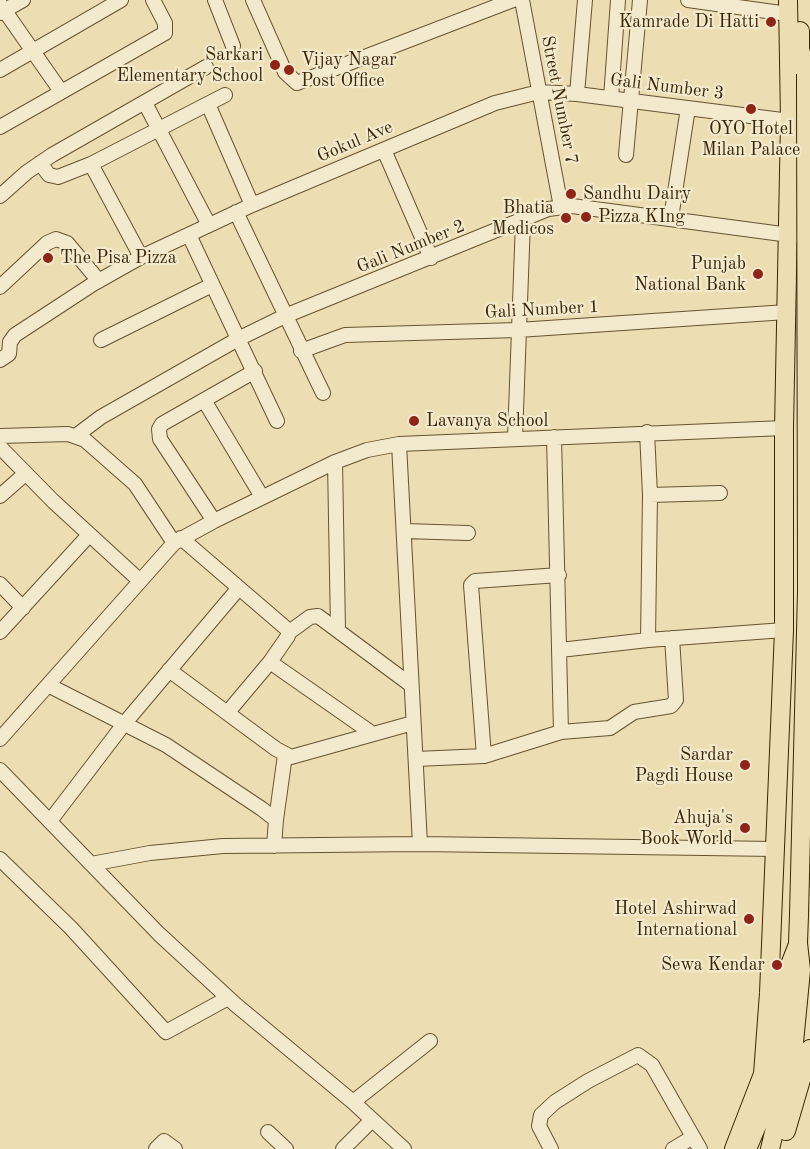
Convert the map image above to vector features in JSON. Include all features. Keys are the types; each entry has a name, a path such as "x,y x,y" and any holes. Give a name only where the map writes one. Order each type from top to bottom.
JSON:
{"main road":[{"path":"792,5 806,74"},
{"path":"747,1149 773,1088 781,1056 777,992 775,849 784,630 784,428 792,5"},
{"path":"770,1149 793,1053 801,970 798,943 807,591 806,74 810,50"},
{"path":"734,1149 763,1074 777,992 798,943"},
{"path":"781,1149 808,1061"}],"street":[{"path":"22,0 2,9 60,90"},
{"path":"0,70 121,0"},
{"path":"0,127 60,90 165,33 165,23 153,0"},
{"path":"215,0 233,46"},
{"path":"253,0 285,72 297,83 513,0"},
{"name":"Street Number 7","path":"522,0 561,207"},
{"path":"577,94 585,0"},
{"path":"611,98 618,0"},
{"path":"626,155 640,0"},
{"path":"688,0 792,5"},
{"path":"0,196 40,163 206,68"},
{"name":"Gali Number 3","path":"539,92 577,94 790,121"},
{"name":"Gokul Ave","path":"0,360 9,354 10,342 15,335 141,257 236,212 480,108 539,92"},
{"path":"40,163 53,177 91,164 225,95"},
{"path":"145,103 209,225"},
{"path":"208,104 252,205"},
{"path":"671,218 688,108"},
{"path":"384,150 431,258"},
{"path":"91,164 141,257"},
{"name":"Gali Number 2","path":"77,435 101,417 238,339 285,316 561,207 810,236"},
{"path":"236,212 323,393"},
{"path":"515,438 523,221"},
{"path":"189,235 277,421"},
{"path":"0,287 47,243 56,239 67,243 99,281"},
{"path":"101,340 212,285"},
{"name":"Gali Number 1","path":"301,351 345,335 518,330 787,312"},
{"path":"214,521 159,433 162,424 255,371"},
{"path":"204,400 262,497"},
{"path":"0,739 139,580 178,541 335,462 367,450 399,444 784,428"},
{"path":"647,432 650,495 648,640"},
{"path":"0,436 77,435 123,470 178,541 286,627 288,633"},
{"path":"554,437 561,732"},
{"path":"399,444 420,844"},
{"path":"0,447 25,474 139,580"},
{"path":"335,462 338,630"},
{"path":"0,496 25,474"},
{"path":"650,495 720,493"},
{"path":"404,531 468,533"},
{"path":"0,632 89,535"},
{"path":"484,756 471,585 475,580 559,575"},
{"path":"0,584 23,609"},
{"path":"50,820 124,724 238,589"},
{"path":"228,712 270,662 288,633 315,615 411,685"},
{"path":"560,650 648,640 784,630"},
{"path":"416,759 484,756 561,732 610,728 634,712 673,705 676,700 672,638"},
{"path":"270,662 373,734"},
{"path":"169,670 285,755 296,756 413,723"},
{"path":"48,685 203,767 276,820"},
{"path":"274,846 285,755"},
{"path":"0,770 159,934 228,998 353,1101 404,1149"},
{"path":"91,864 181,849 274,846 420,844 775,849"},
{"path":"0,859 70,928 163,1030 172,1031 228,998"},
{"path":"353,1101 430,1041"},
{"path":"550,1149 539,1126 541,1115 579,1087 638,1055 652,1065 696,1143 673,1149"},
{"path":"343,1149 372,1120"},
{"path":"268,1132 286,1149"},
{"path":"156,1149 164,1142 175,1149"}],"place":[{"name":"Kamrade Di Hatti","path":"771,22"},
{"name":"Sarkari Elementary School","path":"275,65"},
{"name":"Vijay Nagar Post Office","path":"289,70"},
{"name":"OYO Hotel Milan Palace","path":"751,109"},
{"name":"Sandhu Dairy","path":"571,194"},
{"name":"Pizza KIng","path":"586,217"},
{"name":"Bhatia Medicos","path":"566,218"},
{"name":"The Pisa Pizza","path":"48,258"},
{"name":"Punjab National Bank","path":"758,274"},
{"name":"Lavanya School","path":"414,421"},
{"name":"Sardar Pagdi House","path":"745,765"},
{"name":"Ahuja's Book World","path":"745,828"},
{"name":"Hotel Ashirwad International","path":"749,919"},
{"name":"Sewa Kendar","path":"777,965"}]}
